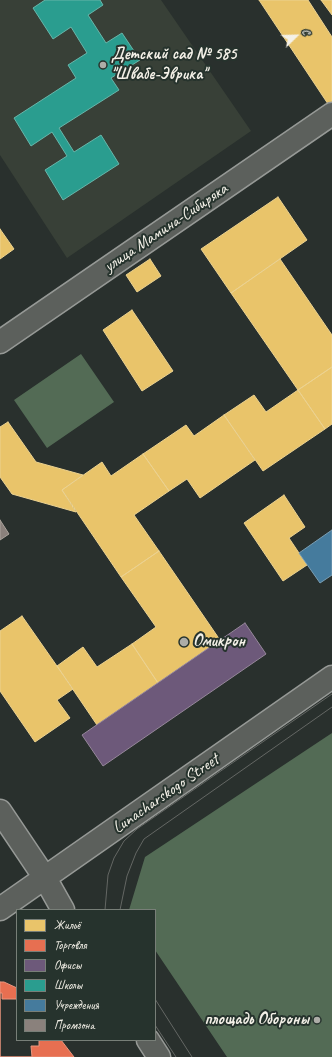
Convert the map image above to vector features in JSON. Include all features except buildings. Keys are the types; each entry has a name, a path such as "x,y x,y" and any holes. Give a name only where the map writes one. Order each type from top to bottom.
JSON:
{"street":[{"name":"улица Мамина-Сибиряка","path":"0,342 332,114"},
{"name":"Lunacharskogo Street","path":"0,909 332,677"},
{"path":"0,812 45,878 62,909"},
{"path":"149,1041 159,1057"}],"shaded area":[{"name":"Детский сад № 585 \"Швабе-Эврика\"","path":"0,0 161,0 251,131 67,258 0,155"}],"green space":[{"path":"81,354 114,402 47,448 14,400"},
{"path":"332,733 332,1057 227,1057 156,951 156,909 129,909 145,857"}],"tram line":[{"path":"105,909 108,875 114,858 124,841 137,829 332,694"},
{"path":"120,909 127,876 136,853 144,839 332,707"},
{"path":"156,1001 192,1057"},
{"path":"156,1027 176,1057"}],"place":[{"name":"Детский сад № 585 \"Швабе-Эврика\"","path":"103,65"},
{"name":"Омикрон","path":"184,642"},
{"name":"площадь Обороны","path":"317,1020"}]}
